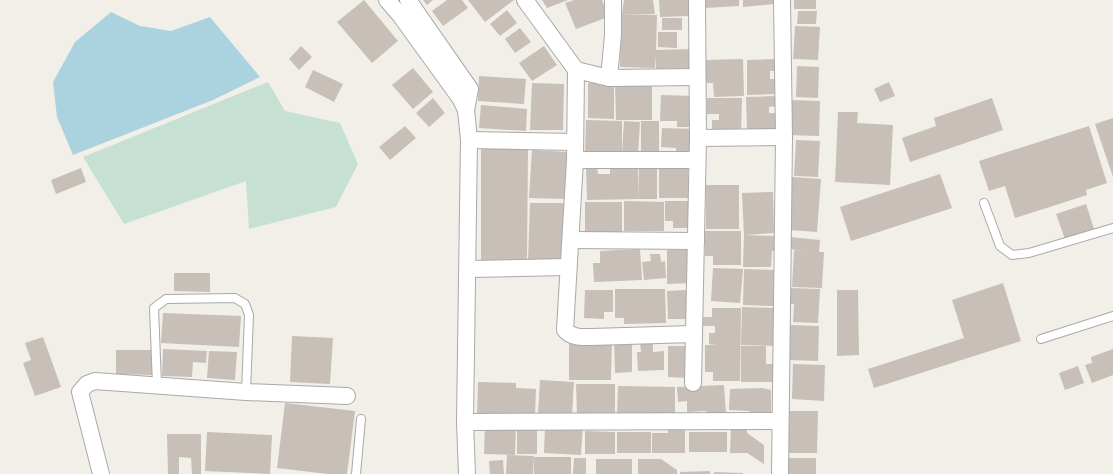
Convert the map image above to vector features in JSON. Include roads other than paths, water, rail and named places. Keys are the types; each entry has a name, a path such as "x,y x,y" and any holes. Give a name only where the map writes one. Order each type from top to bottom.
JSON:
{"street":[{"path":"386,0 407,6 466,110 469,140 465,422 467,474"},
{"path":"525,0 576,70 575,160 571,240 564,326 569,334 591,337 694,334"},
{"path":"609,78 613,35 613,0"},
{"path":"693,383 698,138 697,0"},
{"path":"780,474 784,137 782,0"},
{"path":"576,70 609,78 697,77"},
{"path":"698,138 784,137"},
{"path":"469,140 574,142"},
{"path":"575,160 697,160"},
{"path":"571,240 696,241"},
{"path":"468,269 568,268"},
{"path":"101,474 80,392 87,384 95,381 246,392 347,396"},
{"path":"465,422 780,421"}],"lane":[{"path":"984,203 1000,246 1012,255 1029,253 1113,228"},
{"path":"157,385 154,308 157,304 166,299 235,298 245,304 249,315 246,392"},
{"path":"1041,339 1113,316"},
{"path":"356,474 362,419"}],"water":[{"path":"111,12 140,26 171,31 210,17 260,77 213,100 73,155 57,117 53,82 75,42"}]}
